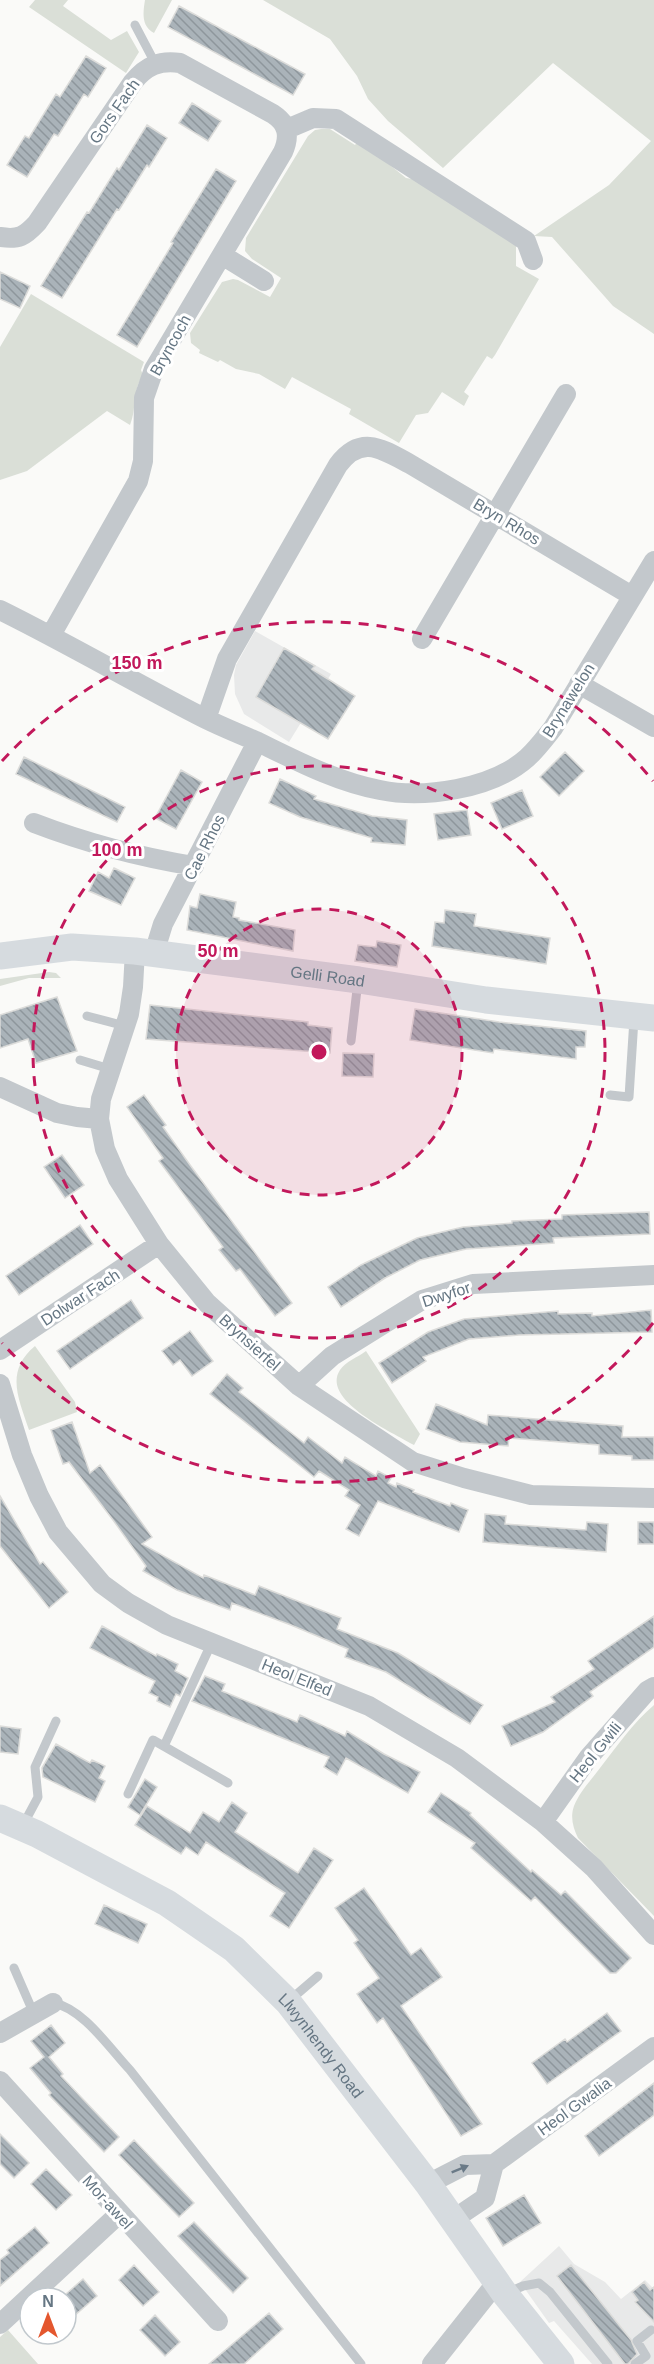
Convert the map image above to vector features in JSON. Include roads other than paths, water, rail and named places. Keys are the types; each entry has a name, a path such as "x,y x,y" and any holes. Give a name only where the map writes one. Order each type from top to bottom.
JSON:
{"main road":[{"name":"Gelli Road","path":"0,956 72,947 144,952 358,980 486,1000 644,1017"},
{"name":"Llwynhendy Road","path":"11,1822 167,1903 234,1949 288,2002 428,2184 501,2288 561,2364"}],"street":[{"path":"155,63 169,61 180,63 273,114 282,120 287,129 313,118 336,119 526,241 534,260"},
{"name":"Gors Fach","path":"0,237 11,239 27,235 133,82 142,71 155,63"},
{"name":"Bryncoch","path":"51,635 138,481 142,461 144,399 154,369 283,152 288,140 287,129"},
{"path":"222,255 264,281"},
{"path":"422,639 566,394"},
{"name":"Bryn Rhos","path":"206,719 227,659 338,465 347,454 358,447 381,448 632,596"},
{"name":"Brynawelon","path":"206,719 305,765 357,785 382,791 408,793 441,791 472,785 501,775 525,760 553,728 654,561"},
{"path":"0,610 206,719"},
{"path":"579,684 654,727"},
{"name":"Cae Rhos","path":"144,952 163,924 257,742"},
{"path":"34,823 65,835 142,858 194,866"},
{"name":"Brynsierfel","path":"144,952 125,1026 100,1099 99,1119 105,1149 118,1179 159,1245 207,1303 299,1386 413,1462 531,1495 654,1498"},
{"path":"0,1087 57,1113 99,1119"},
{"name":"Dolwar Fach","path":"0,1350 159,1245"},
{"name":"Dwyfor","path":"299,1386 332,1356 422,1300 473,1284 654,1275"},
{"name":"Heol Elfed","path":"0,1384 22,1455 39,1496 58,1532 102,1584 128,1603 167,1625 369,1706 457,1758 543,1822 594,1868 654,1935"},
{"name":"Heol Gwili","path":"543,1822 589,1757 647,1691 654,1687"},
{"path":"0,2033 53,2003"},
{"name":"Heol Gwalia","path":"494,2164 654,2047"},
{"name":"Mor-awel","path":"0,2081 218,2321"},
{"path":"428,2184 465,2165 494,2164 484,2198 454,2219"},
{"path":"0,2324 119,2214"},
{"path":"432,2364 501,2288"}],"lane":[{"path":"135,25 155,63"},
{"path":"351,1041 358,980"},
{"path":"87,1016 125,1026"},
{"path":"610,1095 629,1097 644,1017"},
{"path":"80,1060 110,1070"},
{"path":"164,1746 212,1642"},
{"path":"11,1822 38,1797 35,1767 56,1721"},
{"path":"128,1794 153,1740 228,1783"},
{"path":"14,1968 34,2014"},
{"path":"288,2002 318,1976"},
{"path":"53,2003 72,2010 92,2027 130,2070 361,2364"},
{"path":"501,2288 539,2283 550,2292 608,2364"},
{"path":"634,2364 646,2356 637,2341 651,2330"}]}
